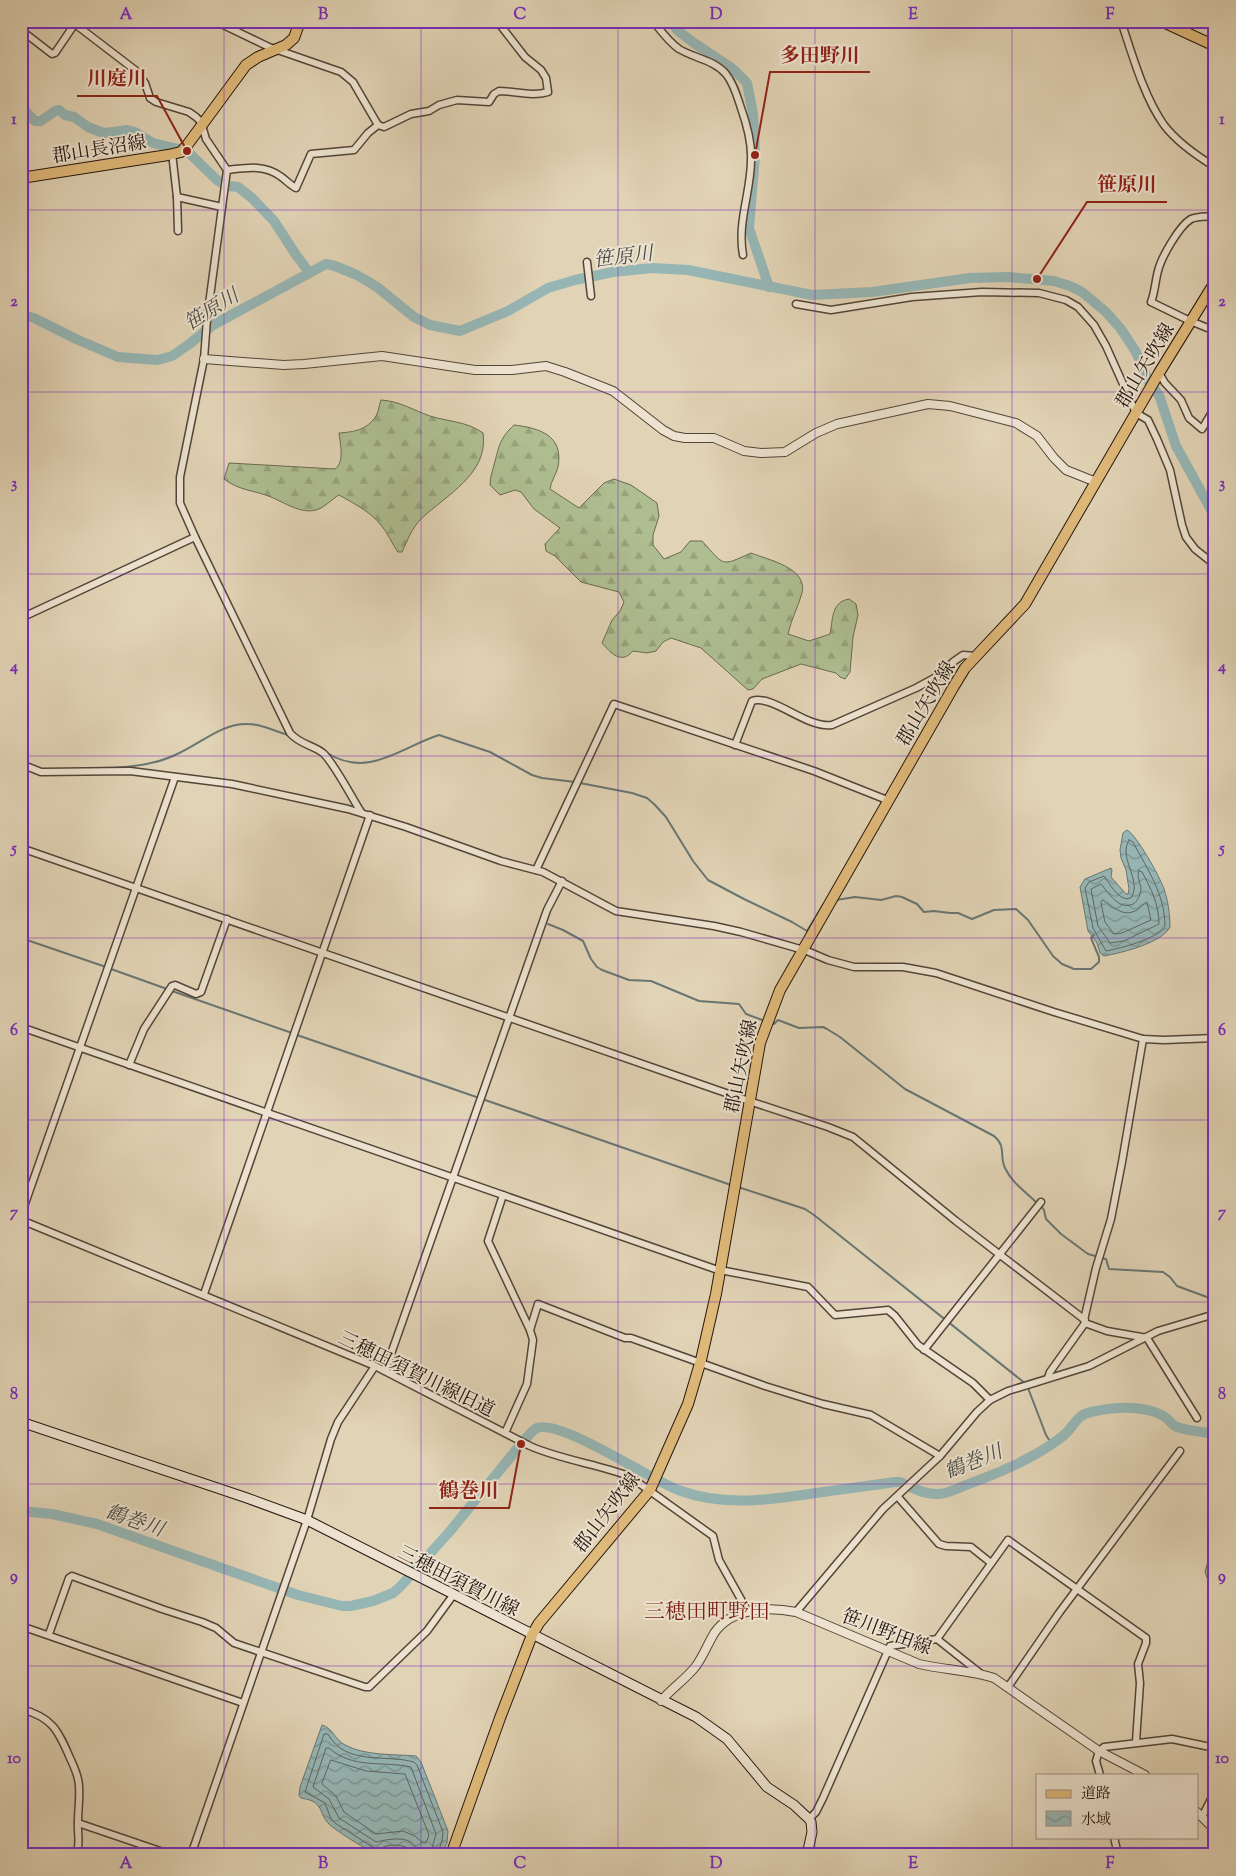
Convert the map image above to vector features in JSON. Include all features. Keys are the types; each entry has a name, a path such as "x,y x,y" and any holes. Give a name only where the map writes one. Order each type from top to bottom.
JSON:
{"main road":[{"name":"郡山長沼線","path":"21,178 180,152 202,126 246,65 258,57 277,50 294,38 300,21"},
{"path":"1161,21 1215,46"},
{"name":"郡山矢吹線","path":"451,1855 532,1635 539,1623 652,1486 682,1421 700,1364 720,1270 760,1043 765,1025 780,990 887,800 965,668 1025,604 1158,374 1215,282"},
{"name":"三穂田須賀川線","path":"21,1422 307,1520 454,1594 696,1718 715,1730 732,1745 767,1788 794,1805 809,1819"},
{"path":"807,1855 812,1832 809,1819"}],"street":[{"path":"215,21 250,40 334,69 348,76 356,86 378,125 384,127 411,114 430,111 439,105 457,100 489,102 499,91 517,94 548,92 546,78 541,70 525,57 497,21"},
{"path":"653,21 666,37 679,48 720,69 732,83 747,125 751,146 751,162 742,230 743,255"},
{"path":"1122,21 1145,89 1164,124 1178,140 1215,167"},
{"path":"21,30 52,54 55,54 72,23 135,70 144,83 150,98 156,102 192,114 201,122 206,139 226,173 207,319 204,359 180,477 180,503 290,733 294,738 322,752 330,761 360,812"},
{"path":"226,173 259,168 280,176 296,188 310,154 340,153 354,150 368,133 378,125"},
{"path":"173,153 178,231"},
{"path":"177,197 222,207"},
{"path":"1215,216 1194,218 1186,223 1167,250 1158,271 1151,302 1215,331"},
{"path":"586,262 591,296"},
{"path":"796,304 831,310 912,297 982,292 1039,294 1066,300 1078,307 1094,325 1137,412 1149,422 1158,439 1170,470 1186,537 1195,549 1215,565"},
{"path":"204,359 298,364 382,356 475,370 549,367 613,391 662,430 674,436 714,438 744,451 761,453 785,452 816,433 837,424 923,405 944,405 1016,423 1037,436 1066,470 1096,482"},
{"path":"1158,374 1180,398 1190,418 1202,429 1215,407"},
{"path":"21,618 195,537"},
{"path":"735,745 752,701 759,700 790,710 798,716 819,725 832,726 937,678 963,655 976,656"},
{"path":"536,870 612,706 620,705 824,775 887,800"},
{"path":"21,764 41,772 118,770 232,784 360,812 502,861 536,870 562,881 616,911 741,932 854,967 903,967 936,973 1054,1012 1143,1038 1164,1040 1215,1038"},
{"path":"21,1215 174,777"},
{"path":"204,1294 370,815"},
{"path":"21,848 853,1137 1084,1321 1107,1331 1144,1337 1152,1345 1197,1418"},
{"path":"385,1371 547,910 562,881"},
{"path":"129,1065 144,1029 172,986 176,985 198,994 201,992 227,919"},
{"path":"21,1027 720,1270 808,1287 835,1315 888,1310 918,1345 972,1383 990,1400"},
{"path":"1048,1378 1050,1372 1084,1321 1096,1268 1111,1219 1143,1038"},
{"path":"503,1195 488,1242 533,1340 527,1384 505,1433"},
{"path":"924,1350 1041,1202"},
{"name":"三穂田須賀川線旧道","path":"21,1220 376,1366 551,1455 615,1470 652,1486 713,1536 719,1560 748,1612"},
{"path":"530,1330 538,1304 624,1338 631,1338 700,1364 814,1401 871,1416 940,1456"},
{"path":"796,1612 883,1509 940,1456 990,1400 1008,1391 1089,1366 1144,1337 1215,1314"},
{"path":"191,1855 307,1520 335,1428 376,1366"},
{"path":"1008,1687 1059,1613 1180,1451"},
{"path":"898,1497 939,1544 971,1547 991,1563"},
{"path":"809,1819 816,1812 823,1798 887,1650 890,1646 937,1639 1008,1540 1146,1640 1138,1664 1140,1683 1136,1742"},
{"path":"49,1634 69,1578 72,1576 162,1610 202,1622 216,1628 231,1641 369,1687 427,1631 454,1594"},
{"name":"笹川野田線","path":"661,1701 670,1689 696,1666 716,1631 728,1620 748,1612 766,1609 796,1612 919,1664 980,1673 994,1678 1099,1750 1143,1774"},
{"path":"21,1626 49,1634 243,1702"},
{"path":"937,1639 980,1673"},
{"path":"21,1709 36,1713 54,1726 63,1740 78,1775 80,1787 79,1847 76,1855"},
{"path":"1100,1774 1096,1761 1099,1750 1104,1747 1172,1739 1215,1748"},
{"path":"1215,1791 1200,1814 1215,1830"},
{"path":"78,1823 172,1855"},
{"path":"1114,1838 1118,1855"}],"green space":[{"path":"381,400 400,404 430,416 464,424 483,433 483,447 473,472 421,519 410,535 402,552 398,552 377,520 362,508 339,495 319,509 310,511 293,507 271,497 236,486 224,479 229,463 335,469 341,457 339,433 355,431 369,424 377,414"},
{"path":"514,425 540,431 553,440 559,456 558,467 550,489 579,508 604,483 614,479 631,485 657,503 659,516 653,535 653,545 664,559 681,552 690,541 702,541 724,562 734,561 751,553 777,562 793,571 799,577 802,584 802,593 788,634 809,641 830,634 834,612 839,604 849,599 856,604 858,615 853,637 850,672 845,679 836,673 801,664 762,679 753,689 748,690 701,648 671,638 663,642 656,651 647,653 633,651 624,657 613,654 602,643 612,620 620,611 624,602 619,592 581,582 555,556 546,551 545,544 560,528 534,509 521,492 515,490 500,495 490,485 500,444"},
{"path":"1215,1537 1215,1583 1208,1580 1205,1572"}],"water":[{"path":"1127,830 1142,847 1162,883 1168,903 1170,927 1166,933 1150,942 1130,950 1104,956 1100,953 1097,943 1088,931 1080,887 1085,879 1111,868 1111,877 1128,894 1126,870 1120,850 1123,833"},
{"path":"322,1725 329,1729 342,1743 353,1749 380,1754 416,1756 421,1762 448,1831 447,1843 441,1855 413,1856 396,1850 379,1853 373,1852 330,1825 318,1805 314,1802 301,1798 299,1795 300,1787"}],"waterway":[{"path":"672,21 677,30 733,69 747,83 753,114 755,155 749,228 769,287"},
{"path":"21,107 35,121 41,121 59,110 65,115 74,117 88,127 101,132 127,130 135,132 153,143 187,151 218,181 229,186 238,187 252,198 274,221 309,272"},
{"name":"笹原川","path":"21,315 34,318 118,357 157,360 172,356 213,325 326,264 357,275 377,287 414,317 430,325 460,331 508,311 548,288 613,272 652,268 688,270 812,295 872,292 970,278 1008,277 1054,281 1082,292 1106,312 1121,329 1136,352 1149,382 1159,395 1176,446 1215,517"},
{"path":"100,768 129,767 157,762 184,751 210,735 238,725 259,725 289,735"},
{"path":"327,753 342,760 357,763 371,762 398,753 439,735 490,752 532,775 575,782"},
{"path":"21,759 29,764"},
{"path":"580,783 632,793 647,798 666,817 693,861 708,880 807,931 823,905"},
{"path":"836,900 855,897 881,900 896,896 917,904 924,912 958,913 972,919 994,910 1016,909 1028,920 1053,956 1062,964 1074,969 1091,969 1099,962 1099,957 1091,938 1094,935"},
{"path":"548,924 583,941 591,959 602,970 629,980 651,981 699,1001 739,1004 746,1014 765,1021"},
{"path":"21,938 106,967"},
{"path":"111,969 167,989"},
{"path":"172,991 292,1033"},
{"path":"772,1023 774,1024 778,1020 799,1028 823,1027 827,1029 840,1037 905,1089 994,1136 1002,1148 1003,1164 1008,1173 1015,1183 1037,1203"},
{"path":"297,1035 731,1185"},
{"path":"738,1187 805,1209 814,1215 1026,1384"},
{"path":"1041,1206 1046,1219 1061,1234 1088,1254 1106,1259 1109,1269 1163,1272 1177,1286 1215,1300"},
{"path":"1028,1388 1046,1435 1051,1443"},
{"name":"鶴巻川","path":"21,1511 52,1514 97,1524 298,1595 342,1606 351,1606 373,1601 393,1593 400,1587 451,1530 521,1444 537,1428 549,1428 565,1432 678,1490 712,1499 729,1500 764,1500 895,1482 900,1482 926,1493 946,1493 1027,1459 1067,1433 1082,1416 1091,1412 1109,1409 1136,1408 1154,1412 1162,1415 1177,1427 1215,1434"}],"place":[{"name":"川庭川","path":"187,151"},
{"name":"多田野川","path":"755,155"},
{"name":"笹原川","path":"1037,279"},
{"name":"鶴巻川","path":"521,1444"}],"district":[{"name":"三穂田町野田","path":"707,1611"}]}
